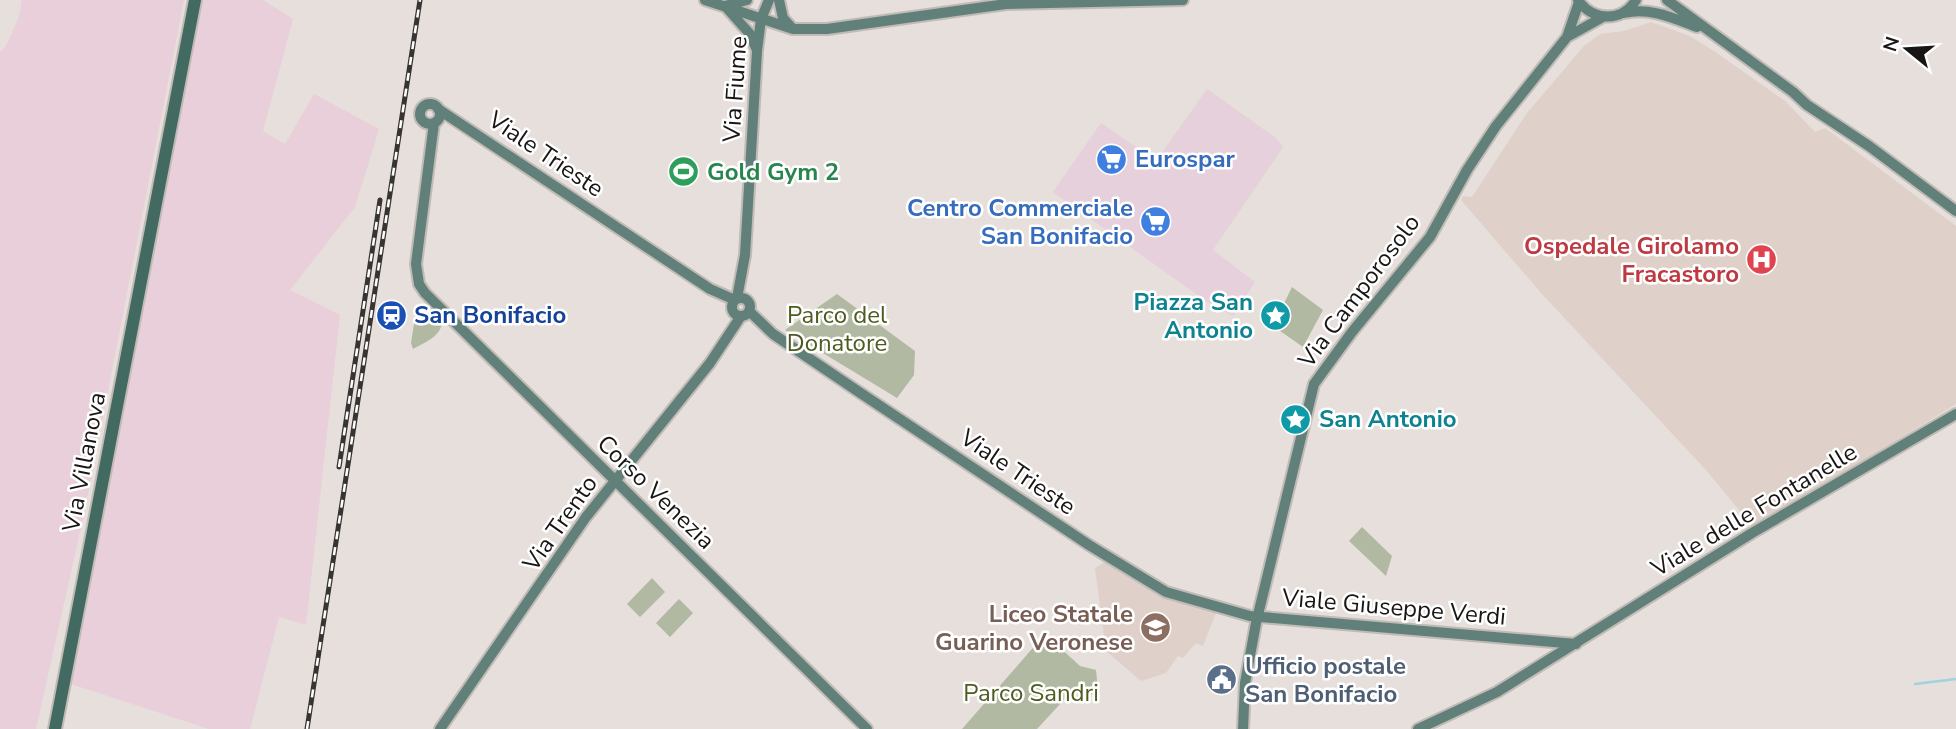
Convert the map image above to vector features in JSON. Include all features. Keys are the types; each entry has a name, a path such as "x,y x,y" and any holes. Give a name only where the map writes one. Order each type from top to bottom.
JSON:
{"main road":[{"name":"Via Villanova","path":"55,729 195,0"}],"street":[{"path":"705,0 793,29"},
{"path":"725,6 747,0"},
{"name":"Via Fiume","path":"738,307 757,51 761,19 769,0"},
{"path":"779,0 783,18 793,29"},
{"path":"757,51 768,34 793,29 871,24 1006,4 1183,0"},
{"path":"1624,13 1636,0"},
{"path":"1667,0 1807,105 1869,146 1956,211"},
{"path":"1578,1 1590,12 1603,17"},
{"name":"Via Camporosolo","path":"1243,729 1245,683 1258,616 1309,398 1320,374 1430,237 1484,144 1567,37 1578,1"},
{"path":"725,6 750,34 757,51"},
{"name":"Via Camporosolo","path":"1567,37 1603,17 1637,10 1656,12 1706,30"},
{"name":"Viale Trieste","path":"419,284 416,264 433,119 464,124 738,307 769,331 1150,583 1188,600 1258,616"},
{"path":"738,307 742,271"},
{"name":"Corso Venezia","path":"419,284 432,302 867,729"},
{"name":"Viale Trieste","path":"738,307 753,324 769,331"},
{"name":"Via Trento","path":"440,729 586,517 725,343 738,307"},
{"path":"725,343 743,327 753,324"},
{"name":"Viale delle Fontanelle","path":"1418,729 1497,692 1752,533 1956,414"},
{"name":"Viale Giuseppe Verdi","path":"1258,616 1576,644"},
{"name":"Viale Giuseppe Verdi","path":"1528,640 1555,656"},
{"path":"1540,665 1542,650"}],"shaded area":[{"path":"22,0 184,0 84,514 36,729 0,729 0,52 6,46 19,17"},
{"path":"201,0 263,0 293,19 263,131 285,144 314,94 379,129 355,207 290,290 340,315 306,625 279,617 250,729 209,729 71,684"},
{"name":"Ospedale Girolamo Fracastoro","path":"1651,22 1690,36 1714,51 1785,101 1815,132 1825,128 1956,226 1956,404 1754,528 1706,470 1542,294 1461,200 1463,196 1472,197 1527,113 1584,46 1600,34 1624,31"},
{"path":"1207,89 1276,138 1283,147 1213,250 1255,282 1233,316 1206,301 1053,192 1101,123 1156,161"},
{"name":"Liceo Statale Guarino Veronese","path":"1104,562 1173,601 1216,613 1203,646 1196,643 1183,658 1178,656 1166,673 1141,681 1106,651 1095,568"}],"green space":[{"path":"1292,287 1323,310 1303,347 1273,326"},
{"name":"Parco del Donatore","path":"837,294 915,351 914,375 897,398 785,330"},
{"path":"421,304 442,323 435,336 413,349 411,343 417,305"},
{"path":"1362,527 1392,556 1386,576 1349,541"},
{"path":"652,578 665,592 640,617 627,604"},
{"path":"679,599 693,613 670,637 656,623"},
{"name":"Parco Sandri","path":"1045,634 1080,666 1096,670 1098,690 1085,698 1073,690 1037,729 962,729"}],"waterway":[{"path":"1915,684 1956,679"}],"railway":[{"path":"307,729 420,0"},
{"path":"339,467 380,200"}],"place":[{"name":"Eurospar","path":"1112,159"},
{"name":"Gold Gym 2","path":"684,172"},
{"name":"Centro Commerciale San Bonifacio","path":"1156,222"},
{"name":"Ospedale Girolamo Fracastoro","path":"1762,260"},
{"name":"San Bonifacio","path":"391,315"},
{"name":"Piazza San Antonio","path":"1276,316"},
{"name":"San Antonio","path":"1296,419"},
{"name":"Liceo Statale Guarino Veronese","path":"1156,628"},
{"name":"Ufficio postale San Bonifacio","path":"1222,680"}]}
